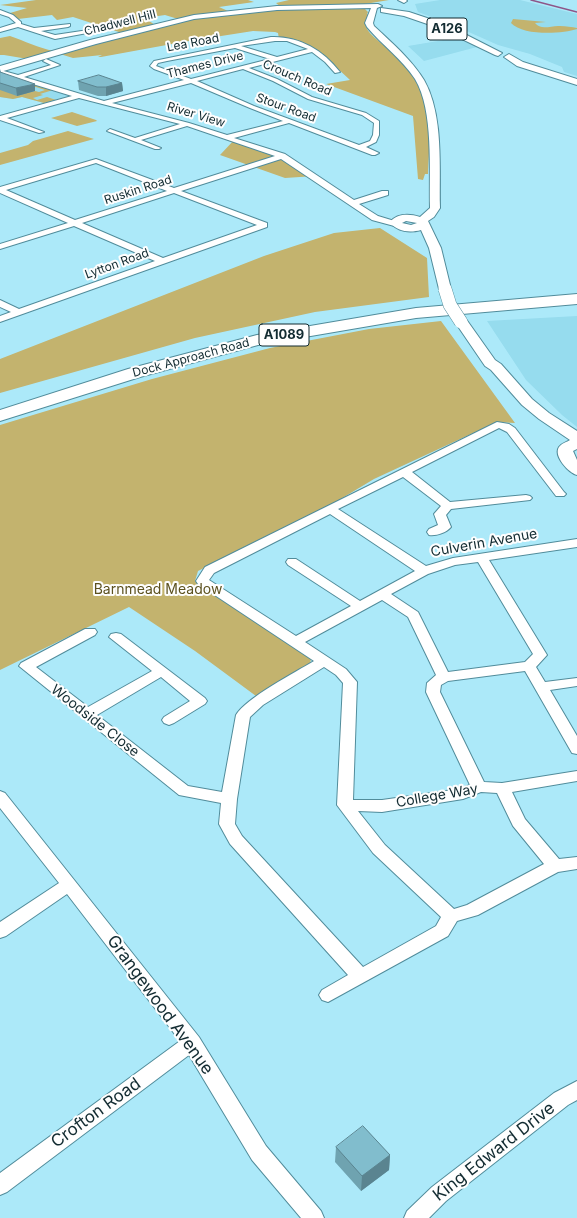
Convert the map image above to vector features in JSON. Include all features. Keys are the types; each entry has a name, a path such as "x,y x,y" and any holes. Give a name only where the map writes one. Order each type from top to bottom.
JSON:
{"highway":[{"name":"Dock Approach Road","path":"0,404 122,365 249,332 403,306 491,297 577,292"},
{"name":"Dock Approach Road","path":"0,416 134,373 258,340 416,314 483,306 577,299"}],"main road":[{"path":"404,223 419,227 435,208 432,113 426,93 419,79 404,58 373,31 369,23 380,9 405,0"},
{"name":"Chadwell Hill","path":"0,69 93,42 194,17 268,9 344,7 380,9"},
{"name":"A126","path":"380,9 406,14 458,33 486,52 577,82"},
{"name":"A126","path":"498,56 508,57 520,64"},
{"path":"404,223 435,208"},
{"path":"404,223 421,232 432,241"},
{"path":"423,223 432,241 450,305 490,363 496,367 527,402 544,416 577,438"},
{"path":"577,443 566,448 565,451 566,456 577,470"}],"street":[{"path":"0,12 11,16 19,23 18,25"},
{"path":"0,30 18,25 55,37 95,30"},
{"path":"34,30 68,25"},
{"name":"Lea Road","path":"191,80 153,66 156,62 166,59 279,39 292,41 312,50"},
{"path":"235,46 277,59"},
{"path":"312,50 320,55 338,72"},
{"name":"Thames Drive","path":"104,102 312,50"},
{"path":"18,77 36,73 40,69 60,65 46,61"},
{"name":"Crouch Road","path":"242,68 275,80 310,98 373,118 377,122 374,142 359,146"},
{"name":"River View","path":"0,72 78,96 187,124 282,156 379,220 404,223"},
{"name":"Stour Road","path":"191,80 243,104 375,153"},
{"path":"1,118 78,96"},
{"path":"1,118 41,132"},
{"path":"229,137 290,121"},
{"path":"134,140 187,124"},
{"path":"110,131 157,148"},
{"name":"Ruskin Road","path":"0,247 282,156"},
{"path":"0,189 96,161 175,191"},
{"path":"0,189 162,261"},
{"name":"Lytton Road","path":"0,319 264,225 175,191"},
{"path":"354,203 384,195"},
{"path":"0,303 18,312"},
{"path":"451,916 379,849 345,805 350,682 341,672 202,581 209,570 497,425 505,426 511,430 560,494"},
{"path":"404,472 448,506"},
{"path":"433,532 445,527 440,514 448,506 526,498"},
{"path":"330,509 424,571"},
{"name":"Culverin Avenue","path":"296,642 424,571 453,562 577,543"},
{"path":"479,787 433,692 434,683 444,677 529,666 540,655 482,558"},
{"path":"292,562 359,606"},
{"path":"382,594 413,615 444,677"},
{"name":"Woodside Close","path":"90,632 26,666 184,791 229,799"},
{"path":"116,637 200,701 169,720"},
{"path":"324,661 258,702 243,715 229,799 227,824 236,840 360,976"},
{"path":"529,666 577,749"},
{"path":"87,714 162,671"},
{"path":"542,687 577,682"},
{"name":"College Way","path":"345,805 382,806 462,794 479,787 502,788 577,776"},
{"path":"502,788 519,822 555,866"},
{"name":"Grangewood Avenue","path":"0,797 70,884 192,1043 259,1153 314,1218"},
{"path":"328,995 442,931 451,916 472,910 555,866 577,863"},
{"path":"0,931 70,884"},
{"name":"Crofton Road","path":"0,1185 192,1043"},
{"name":"King Edward Drive","path":"414,1218 458,1180 561,1099 577,1090"}],"shaded area":[{"path":"440,0 520,0 577,14 577,76 564,72 562,67 530,54 498,45 453,25 418,12 415,4"},
{"path":"456,38 477,47 424,61 408,46"},
{"path":"0,82 33,84 71,96 44,103 22,97 13,99 0,97"},
{"path":"577,316 577,427 562,415 526,380 487,321"}],"green space":[{"path":"36,0 248,0 254,2 219,7 228,11 178,19 165,15 145,18 155,25 122,33 73,17 57,20 52,15 18,19 10,13 27,8 0,5"},
{"path":"289,0 389,0 359,5 281,7 276,3"},
{"path":"364,8 369,15 365,23 366,28 374,37 397,55 404,63 410,70 422,92 428,112 429,122 428,174 425,174 423,180 418,179 413,116 326,84 350,80 326,59 308,48 279,39 278,33 253,31 101,57 98,57 102,55 73,58 60,54 196,18 278,9"},
{"path":"513,19 546,22 535,23 540,27 562,26 577,29 553,33 533,32 517,27 511,23"},
{"path":"10,36 54,51 28,59 0,55 0,38"},
{"path":"33,84 53,90 33,98 37,100 47,97 56,100 44,103 22,97 13,99 0,97 0,89 17,95 45,90 36,87 29,88"},
{"path":"72,112 97,121 77,126 51,118"},
{"path":"68,131 94,139 0,165 0,153 28,145 33,141"},
{"path":"235,139 282,156 315,176 285,178 220,155"},
{"path":"380,228 427,258 429,297 315,312 195,338 0,393 0,359 264,256 334,233"},
{"name":"Barnmead Meadow","path":"441,321 515,423 497,422 374,479 334,503 198,571 195,581 311,658 310,665 256,696 195,651 129,607 0,670 0,425 152,379 270,348 369,329"}],"building":[{"path":"0,72 35,84 16,88 0,83"},
{"path":"99,75 122,83 106,87 97,87 78,81"},
{"path":"363,1126 390,1155 362,1176 336,1147"}],"waterway":[{"path":"531,0 577,12"}]}
